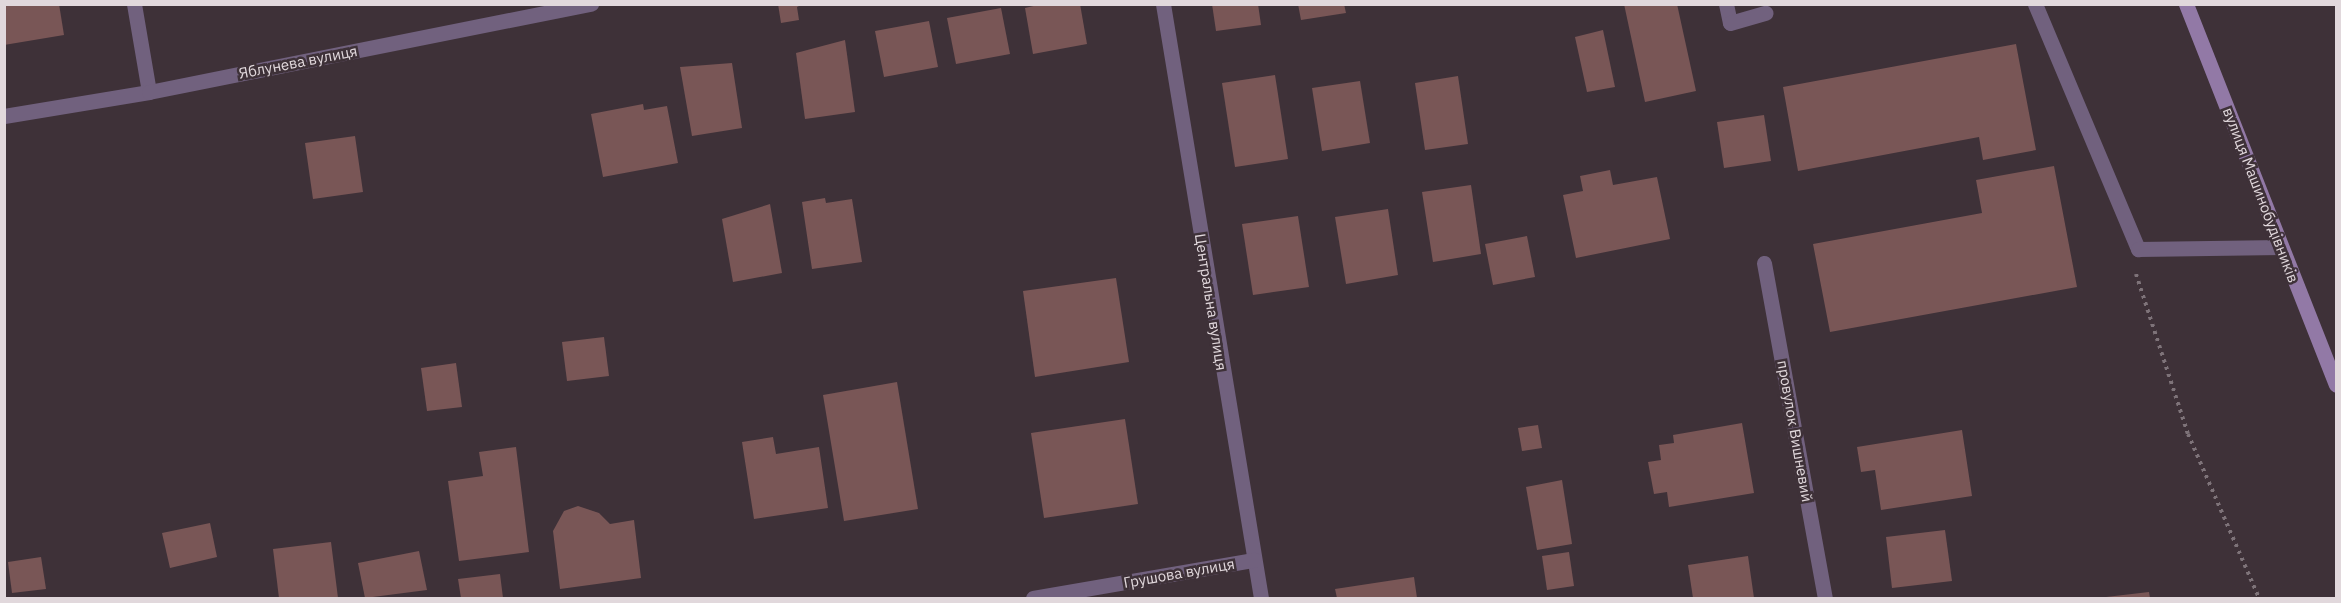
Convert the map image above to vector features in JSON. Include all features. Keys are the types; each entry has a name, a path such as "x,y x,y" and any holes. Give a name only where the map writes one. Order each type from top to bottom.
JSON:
{"street":[{"path":"134,4 149,92"},
{"name":"Яблунева вулиця","path":"4,116 149,92 591,4"},
{"name":"Центральна вулиця","path":"1163,4 1260,598"},
{"path":"1726,4 1730,23 1766,13"},
{"path":"2036,4 2138,249 2281,247"},
{"name":"вулиця Машинобудівників","path":"2186,4 2337,386"},
{"name":"провулок Вишневий","path":"1764,263 1826,598"},
{"name":"Грушова вулиця","path":"1033,598 1254,560"}],"path":[{"path":"2138,249 2135,280 2180,412 2259,598"}],"building":[{"path":"4,4 59,4 64,35 4,45"},
{"path":"778,4 803,4 797,7 799,20 781,23"},
{"path":"1042,4 1080,4 1087,44 1033,54 1025,8"},
{"path":"1212,4 1258,4 1261,25 1216,31"},
{"path":"1298,4 1344,4 1346,13 1301,20"},
{"path":"1624,4 1677,4 1696,91 1645,102"},
{"path":"1001,8 1010,54 956,64 947,18"},
{"path":"929,21 938,67 884,77 875,31"},
{"path":"1603,30 1615,87 1587,92 1575,37"},
{"path":"845,40 855,112 805,119 796,53"},
{"path":"2016,44 2036,150 1983,160 1979,137 1798,171 1783,87"},
{"path":"732,63 742,128 692,136 680,67"},
{"path":"1275,75 1288,159 1235,167 1222,83"},
{"path":"1458,76 1468,144 1425,150 1415,83"},
{"path":"1360,81 1370,143 1322,151 1312,88"},
{"path":"643,104 644,110 667,106 678,163 603,177 591,114"},
{"path":"1764,115 1771,161 1724,168 1717,122"},
{"path":"355,136 363,192 313,199 305,143"},
{"path":"2054,166 2077,287 1830,332 1813,244 1982,213 1976,180"},
{"path":"1610,170 1613,185 1657,177 1670,239 1576,258 1563,195 1583,191 1580,176"},
{"path":"1471,185 1481,254 1433,262 1422,192"},
{"path":"825,198 826,203 852,199 862,262 812,269 802,202"},
{"path":"770,204 782,273 733,282 722,219"},
{"path":"1388,209 1398,275 1346,284 1335,217"},
{"path":"1298,216 1309,287 1253,295 1242,224"},
{"path":"1527,236 1535,277 1493,285 1485,244"},
{"path":"1116,278 1129,362 1035,377 1023,291"},
{"path":"604,337 609,376 567,381 562,342"},
{"path":"456,363 462,407 427,411 421,368"},
{"path":"897,382 918,509 844,521 823,395"},
{"path":"1125,419 1138,504 1044,518 1031,433"},
{"path":"1742,423 1754,493 1669,507 1667,492 1654,494 1648,462 1661,460 1659,445 1674,443 1673,435"},
{"path":"1538,425 1542,448 1522,451 1518,428"},
{"path":"1962,430 1972,496 1881,510 1875,470 1861,472 1857,447"},
{"path":"773,437 776,454 819,447 828,508 754,519 742,442"},
{"path":"516,447 529,552 459,561 448,481 483,476 479,452"},
{"path":"1562,480 1572,544 1537,550 1526,487"},
{"path":"578,506 599,513 610,524 634,520 641,578 560,589 553,531 564,511"},
{"path":"210,523 217,557 170,568 162,533"},
{"path":"1945,530 1952,581 1892,588 1886,537"},
{"path":"331,542 338,598 279,598 273,549"},
{"path":"419,551 427,590 365,598 358,563"},
{"path":"1569,552 1574,586 1547,590 1542,556"},
{"path":"1748,556 1754,598 1693,598 1688,565"},
{"path":"41,557 46,589 12,593 8,562"},
{"path":"500,574 503,598 461,598 458,579"},
{"path":"1414,577 1417,598 1337,598 1335,589"},
{"path":"2149,592 2150,598 2106,598 2106,597"}]}
